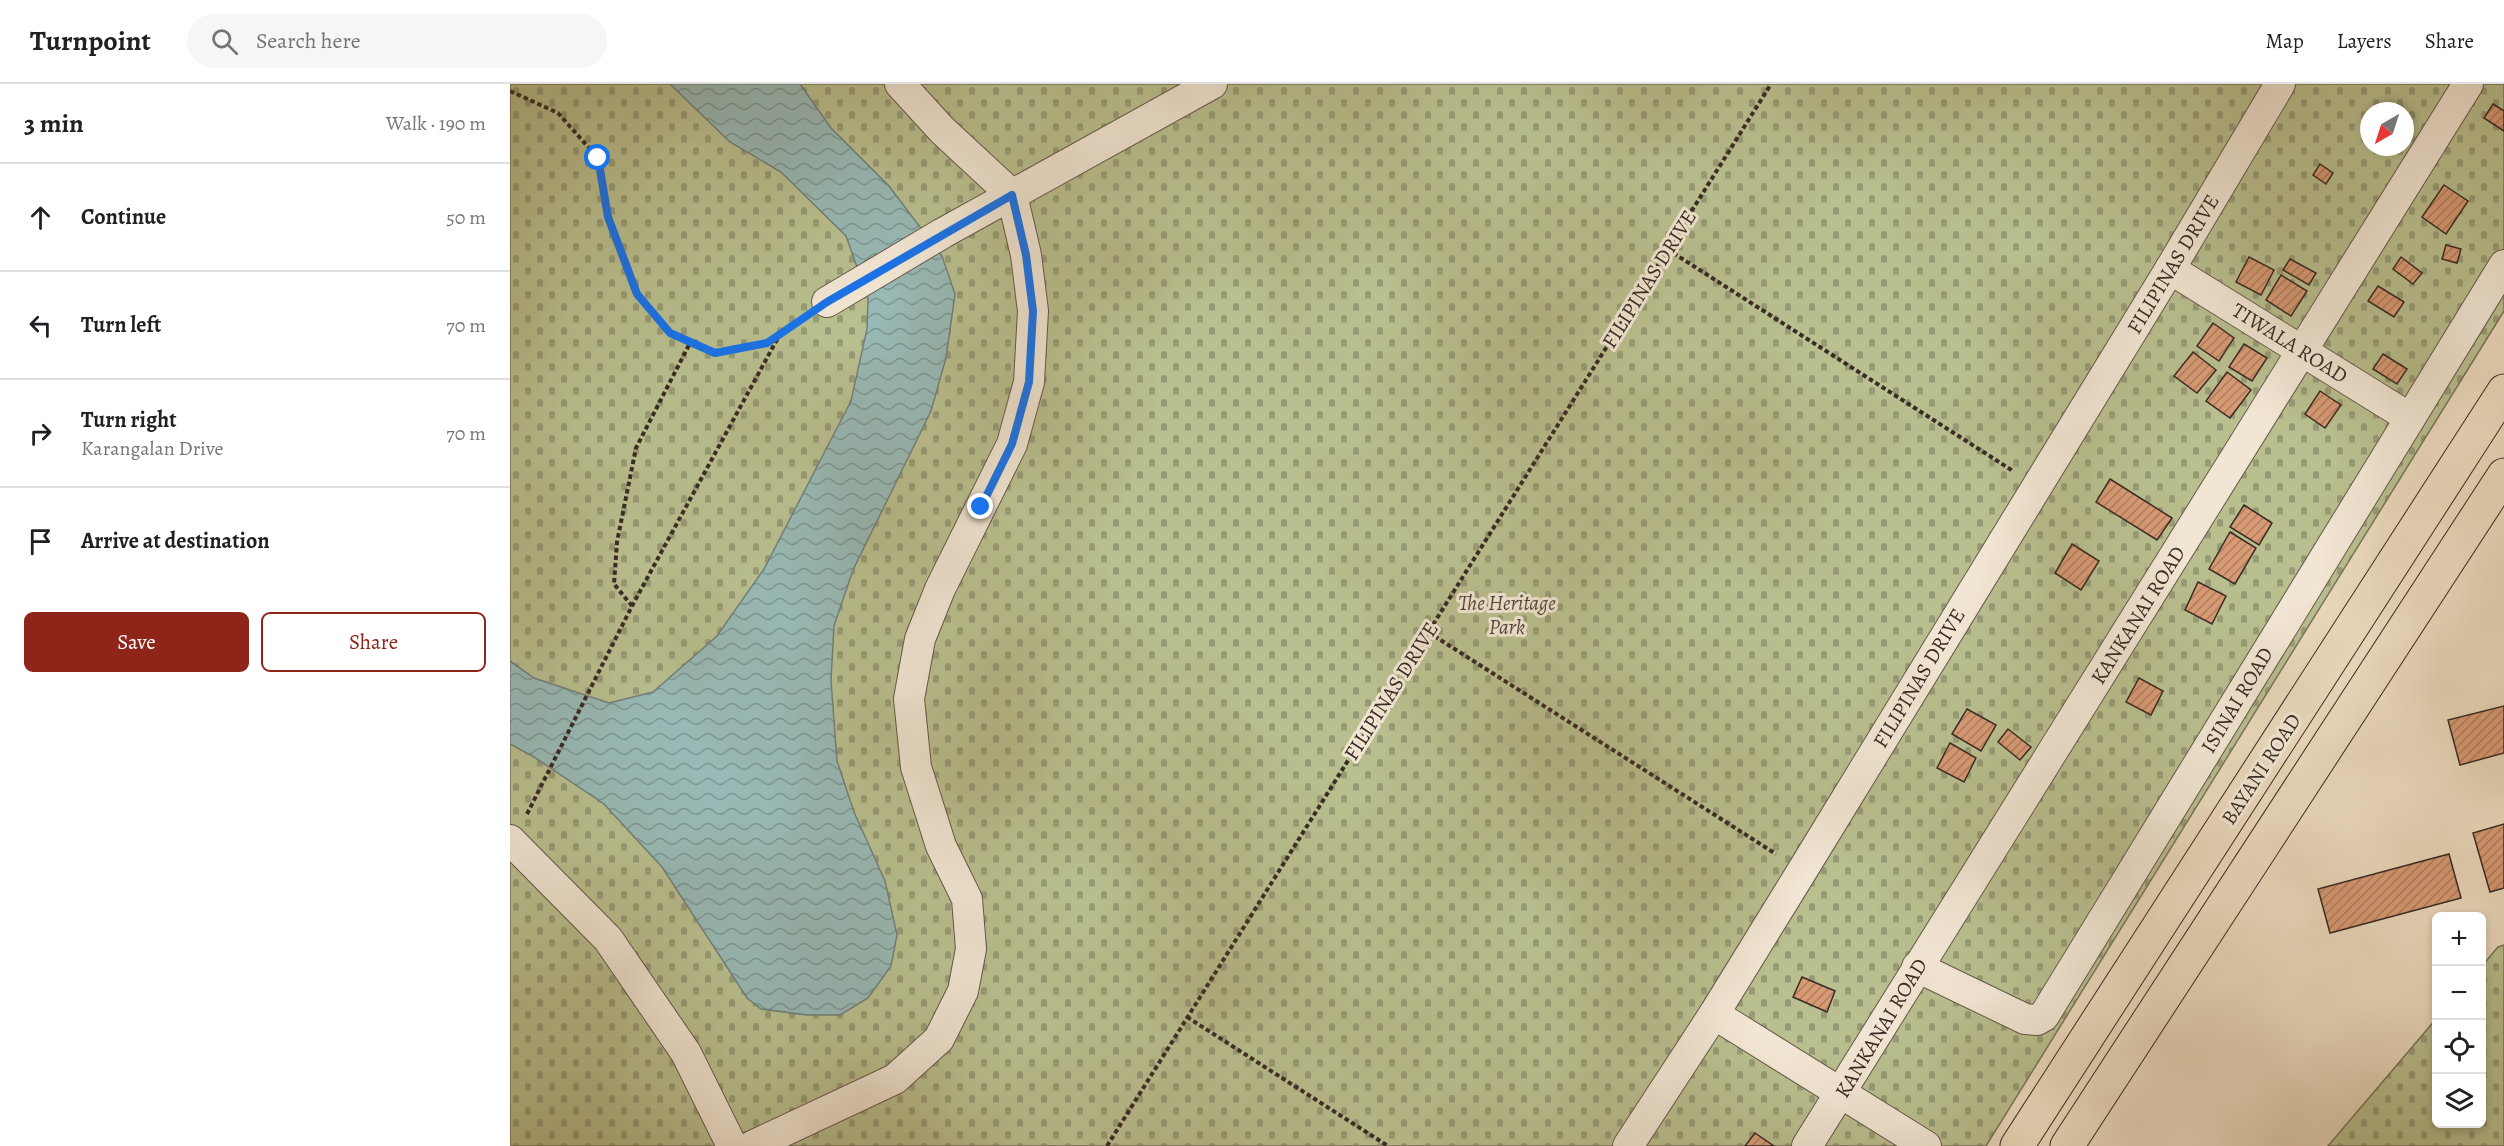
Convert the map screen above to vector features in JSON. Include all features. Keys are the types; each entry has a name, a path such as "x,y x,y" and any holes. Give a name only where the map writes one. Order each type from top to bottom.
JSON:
{"main road":[{"name":"BAYANI ROAD","path":"2017,1146 2504,391"},
{"name":"BAYANI ROAD","path":"2067,1146 2504,475"}],"street":[{"path":"752,1146 895,1079 939,1039 963,991 971,949 967,899 941,846 916,767 909,699 920,639 940,589 1012,444 1029,382 1033,311 1026,255 1012,195 942,130 900,84"},
{"path":"827,302 943,233 1212,84"},
{"name":"FILIPINAS DRIVE","path":"1628,1146 1714,1014 1802,871 2170,269 2280,84"},
{"name":"KANKANAI ROAD","path":"1807,1146 2468,84"},
{"name":"ISINAI ROAD","path":"1917,967 2025,1019 2037,1020 2044,1016 2504,265"},
{"name":"TIWALA ROAD","path":"2170,269 2410,418"},
{"path":"511,841 608,939 686,1053 732,1146"},
{"path":"1714,1014 1926,1146"}],"path":[{"name":"FILIPINAS DRIVE","path":"1107,1146 1771,84"},
{"path":"510,91 558,113 598,158 608,217 637,294 670,333 715,353 767,343 827,302"},
{"path":"1667,249 2036,486"},
{"path":"511,841 550,771 632,606 780,334"},
{"path":"632,606 614,584 617,542 636,448 690,342"},
{"path":"1428,632 1802,871"},
{"path":"1187,1017 1388,1146"}],"green space":[{"name":"The Heritage Park","path":"510,84 2504,84 2504,311 1986,1146 510,1146"},
{"path":"2504,945 2504,1146 2328,1146 2432,1024 2432,1128 2486,1128 2486,961 2498,947"}],"water":[{"path":"670,84 800,84 831,128 889,186 942,256 955,294 946,358 931,411 853,570 834,626 831,680 837,761 854,812 885,881 897,935 891,966 868,998 840,1015 807,1015 761,1009 747,998 662,867 604,804 534,757 510,744 510,661 534,678 609,703 653,692 717,636 764,569 851,401 867,329 868,298 846,236 781,172 730,142"}],"building":[{"path":"2493,104 2504,111 2504,131 2484,118"},
{"path":"2320,164 2333,173 2326,184 2313,175"},
{"path":"2444,185 2468,201 2446,234 2422,217"},
{"path":"2446,245 2461,249 2457,263 2442,259"},
{"path":"2249,257 2274,270 2261,295 2236,282"},
{"path":"2401,257 2422,273 2413,284 2393,269"},
{"path":"2290,259 2316,273 2309,285 2283,270"},
{"path":"2281,275 2307,291 2291,316 2266,300"},
{"path":"2378,286 2404,302 2394,317 2368,301"},
{"path":"2213,323 2234,338 2219,361 2197,346"},
{"path":"2244,344 2267,358 2252,381 2229,367"},
{"path":"2193,352 2216,370 2197,393 2174,376"},
{"path":"2383,354 2407,369 2397,384 2373,369"},
{"path":"2227,372 2251,390 2230,418 2206,401"},
{"path":"2320,391 2341,405 2325,428 2305,414"},
{"path":"2110,479 2172,518 2157,540 2096,502"},
{"path":"2244,505 2272,523 2259,545 2230,527"},
{"path":"2230,532 2256,548 2235,584 2209,569"},
{"path":"2072,544 2099,561 2081,590 2055,573"},
{"path":"2198,582 2226,596 2212,624 2185,610"},
{"path":"2139,678 2163,691 2151,715 2126,702"},
{"path":"2504,706 2504,753 2460,765 2448,720"},
{"path":"1967,709 1996,725 1981,751 1952,734"},
{"path":"2008,729 2031,747 2020,760 1998,742"},
{"path":"1950,743 1976,758 1964,782 1937,768"},
{"path":"2504,824 2504,888 2490,892 2473,833"},
{"path":"2449,854 2461,898 2330,933 2318,889"},
{"path":"1802,977 1835,991 1827,1012 1793,997"},
{"path":"1755,1133 1774,1146 1745,1146"}],"route":[{"path":"598,158 608,217 637,294 670,333 715,353 767,343 827,302 1012,195 1026,255 1033,311 1029,382 1012,444 981,507"}]}
